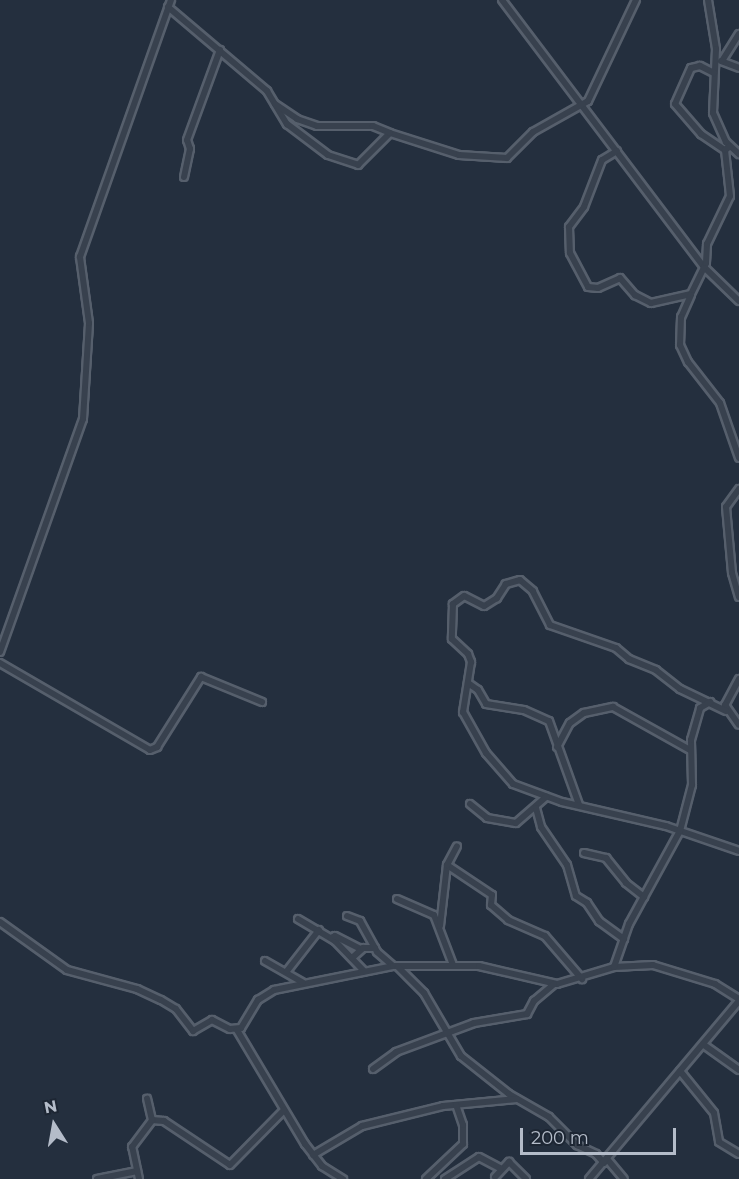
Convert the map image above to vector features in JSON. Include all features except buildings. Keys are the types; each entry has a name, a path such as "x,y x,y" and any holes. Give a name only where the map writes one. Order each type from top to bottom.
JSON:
{"street":[{"path":"0,652 83,419 89,323 80,257 171,0"},
{"path":"502,0 704,267 739,301"},
{"path":"274,104 297,119 317,126 373,126 447,152 501,160 532,132 581,106 593,92 603,65 617,45 627,12 636,0"},
{"path":"708,0 715,65 713,113 727,148 730,196 707,244 704,267 681,317 680,345 688,362 720,403 739,458"},
{"path":"168,7 267,91 283,121 323,152 358,165 390,133"},
{"path":"715,65 722,61 739,34"},
{"path":"184,177 190,149 187,140 220,50"},
{"path":"722,61 739,68"},
{"path":"714,73 700,66 691,68 675,104 701,134 739,154"},
{"path":"617,151 602,160 584,207 569,227 569,247 579,273 592,289 620,278 647,302 684,298 692,294"},
{"path":"739,489 726,507 739,597"},
{"path":"739,725 726,711 680,689 656,670 629,659 616,648 550,625 533,591 520,580 506,584 497,598 484,606 464,596 455,600 452,639 470,657 462,712 486,753 513,784 546,797 680,831 739,851"},
{"path":"0,663 150,750 156,749 201,677 262,702"},
{"path":"726,711 726,702 739,679"},
{"path":"468,683 478,690 486,704 524,710 549,721 557,747 570,770 579,805"},
{"path":"614,967 624,939 644,897 680,831 692,785 690,750 699,710 710,702"},
{"path":"557,747 570,723 584,713 614,707 690,750"},
{"path":"470,804 478,813 505,823 520,823 546,797"},
{"path":"536,808 541,827 567,865 576,896 587,903 599,921 624,939"},
{"path":"440,926 447,866 457,846"},
{"path":"584,853 606,858 626,884 644,897"},
{"path":"447,866 492,895 491,905 508,920 545,936 582,979"},
{"path":"397,899 431,912 440,926 453,965"},
{"path":"347,916 364,926 375,948 424,993 446,1035 461,1056 517,1099 549,1116 577,1145 596,1154 624,1179"},
{"path":"298,919 331,938 364,971"},
{"path":"0,922 68,970 136,989 176,1009 193,1031 212,1020 237,1030 284,1110 314,1155 327,1171 343,1179"},
{"path":"287,971 319,930"},
{"path":"331,938 335,936 361,949 375,948"},
{"path":"352,958 361,949"},
{"path":"265,961 287,971 302,982"},
{"path":"237,1030 263,996 302,982 396,966 453,965 528,975 554,984 582,979 614,967 646,965 679,970 715,984 739,1000 704,1045 590,1179"},
{"path":"374,1069 396,1052 481,1021 527,1014 534,1001 554,984"},
{"path":"704,1045 739,1070"},
{"path":"680,1071 714,1113 719,1142 739,1154"},
{"path":"147,1099 152,1120"},
{"path":"314,1155 362,1125 456,1105 517,1099"},
{"path":"426,1179 463,1143 463,1125 456,1105"},
{"path":"152,1120 164,1121 230,1165 284,1110"},
{"path":"139,1179 134,1143 152,1120"},
{"path":"445,1179 478,1157 489,1160 500,1168"},
{"path":"495,1177 500,1168 511,1163 526,1179"},
{"path":"97,1179 137,1171"}]}
